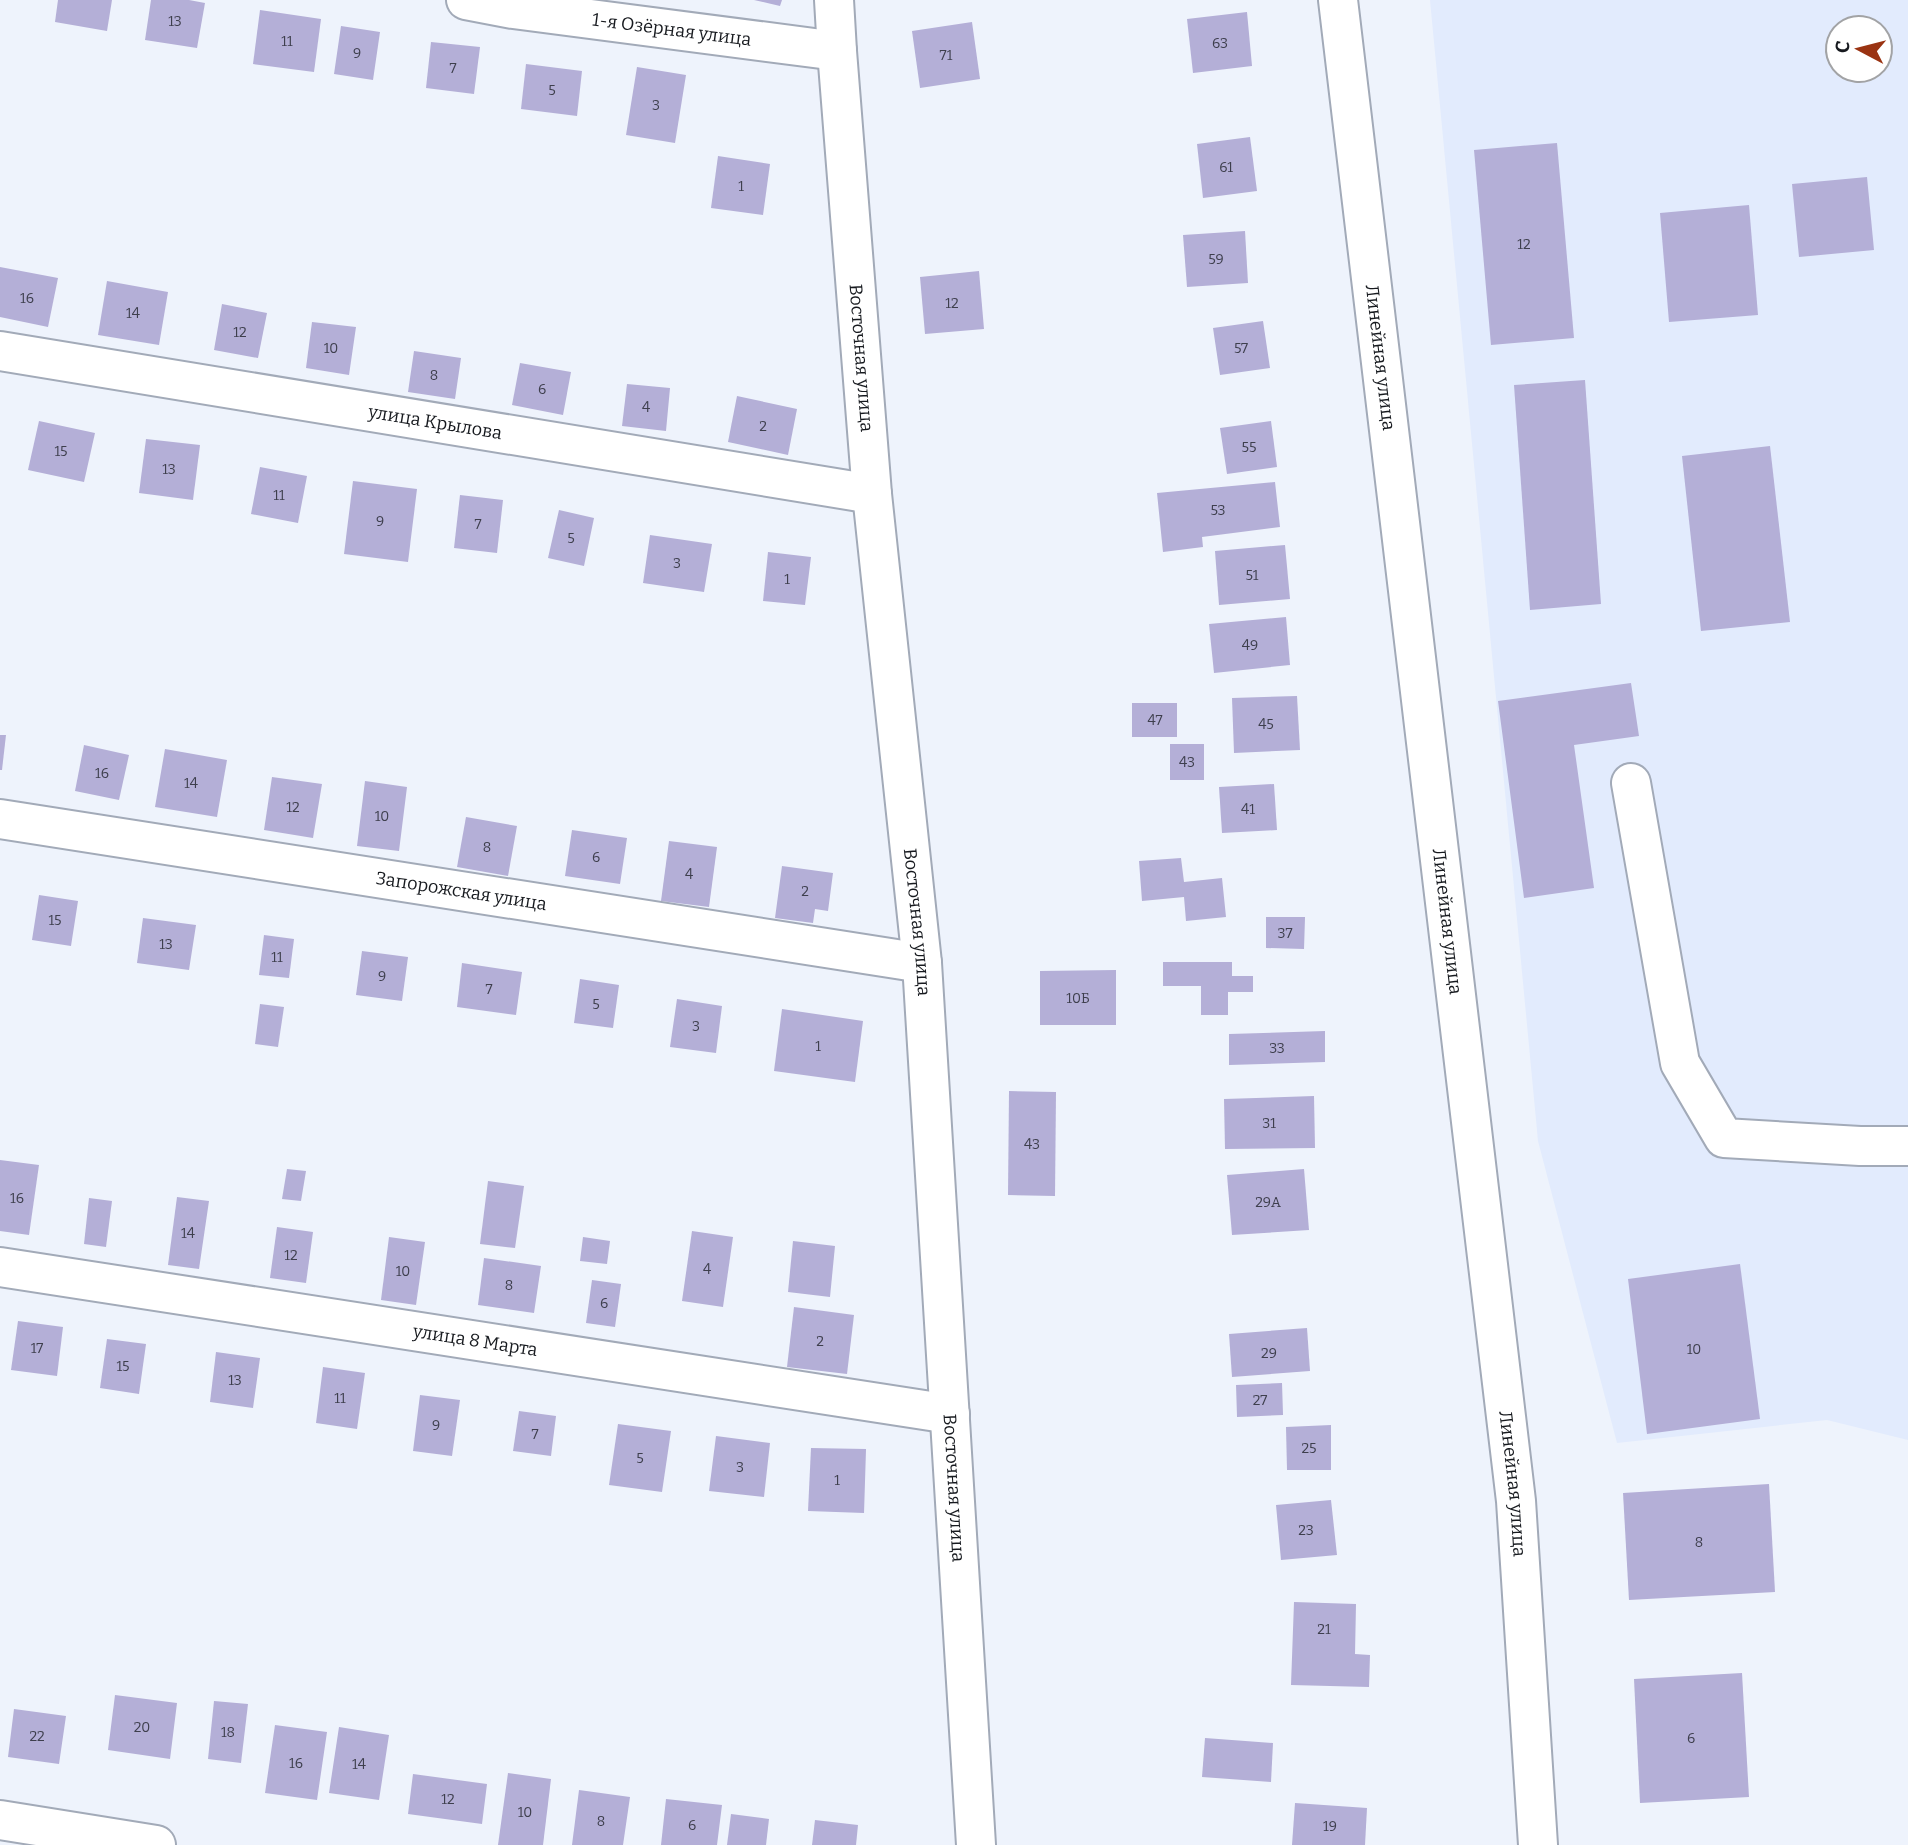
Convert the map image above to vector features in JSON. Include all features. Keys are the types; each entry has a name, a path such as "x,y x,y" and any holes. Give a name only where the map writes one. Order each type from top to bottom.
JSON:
{"street":[{"name":"1-я Озёрная улица","path":"466,0 513,9 836,51"},
{"name":"Восточная улица","path":"834,0 872,494 922,963 976,1845"},
{"name":"Линейная улица","path":"1338,0 1516,1501 1538,1845"},
{"name":"улица Крылова","path":"0,351 872,494"},
{"path":"1631,783 1680,1063 1724,1138 1908,1146"},
{"name":"Запорожская улица","path":"0,819 922,963"},
{"name":"улица 8 Марта","path":"0,1267 950,1415"},
{"path":"0,1820 156,1845"}],"shaded area":[{"path":"1430,0 1908,0 1908,1440 1827,1420 1617,1443 1538,1141"}],"building":[{"path":"58,0 112,0 107,31 55,22"},
{"path":"151,0 189,0 205,3 197,48 145,40"},
{"path":"754,0 782,0 780,6"},
{"path":"260,10 321,19 314,72 253,64"},
{"path":"1247,12 1252,66 1193,73 1187,19"},
{"path":"972,22 980,79 920,88 912,31"},
{"path":"341,26 380,32 373,80 334,74"},
{"path":"431,42 480,47 474,94 426,88"},
{"path":"526,64 582,71 577,116 521,109"},
{"path":"637,67 686,75 675,143 626,135"},
{"path":"1250,137 1257,191 1203,198 1197,144"},
{"path":"1557,143 1574,338 1491,345 1474,150"},
{"path":"718,156 770,164 763,215 711,208"},
{"path":"1867,177 1874,250 1799,257 1792,184"},
{"path":"1749,205 1758,315 1669,322 1660,213"},
{"path":"1245,231 1248,283 1187,287 1183,235"},
{"path":"0,267 58,278 48,327 0,317"},
{"path":"979,271 984,329 925,334 920,277"},
{"path":"107,281 168,292 159,345 98,335"},
{"path":"222,304 267,313 258,358 214,350"},
{"path":"1263,321 1270,368 1220,375 1213,328"},
{"path":"312,322 356,327 349,375 306,368"},
{"path":"414,351 461,358 455,399 408,392"},
{"path":"520,363 571,372 563,415 512,405"},
{"path":"1585,380 1601,604 1530,610 1514,385"},
{"path":"627,384 670,388 666,431 622,426"},
{"path":"737,396 797,409 788,455 728,442"},
{"path":"39,421 95,433 84,482 28,470"},
{"path":"1271,421 1277,467 1227,474 1220,428"},
{"path":"146,439 200,445 193,500 139,493"},
{"path":"1770,446 1790,622 1701,631 1682,456"},
{"path":"260,467 307,476 298,523 251,514"},
{"path":"353,481 417,489 408,562 344,554"},
{"path":"1275,482 1280,527 1202,537 1203,547 1163,552 1157,493"},
{"path":"460,495 503,500 497,553 454,548"},
{"path":"559,510 594,518 584,566 548,558"},
{"path":"650,535 712,544 704,592 643,583"},
{"path":"1285,545 1290,599 1219,605 1215,551"},
{"path":"768,552 811,557 805,605 763,601"},
{"path":"1286,617 1290,665 1214,673 1209,624"},
{"path":"1631,683 1639,736 1574,745 1594,888 1524,898 1498,701"},
{"path":"1297,696 1300,750 1234,753 1232,698"},
{"path":"1132,703 1177,703 1177,737 1132,737"},
{"path":"0,735 6,735 2,770 0,770"},
{"path":"1170,744 1204,744 1204,780 1170,780"},
{"path":"84,745 129,755 119,800 75,791"},
{"path":"165,749 227,760 217,817 155,807"},
{"path":"272,777 322,784 313,838 264,830"},
{"path":"365,781 407,787 399,851 357,846"},
{"path":"1274,784 1277,830 1222,833 1219,787"},
{"path":"466,817 517,826 508,876 457,867"},
{"path":"572,830 627,838 620,884 565,876"},
{"path":"669,841 717,847 709,907 661,901"},
{"path":"1181,858 1184,882 1222,878 1226,917 1186,921 1184,897 1142,901 1139,861"},
{"path":"782,866 833,873 828,911 815,909 813,923 775,918"},
{"path":"39,895 78,901 71,946 32,940"},
{"path":"1266,917 1305,917 1304,949 1266,948"},
{"path":"143,918 196,925 189,970 137,963"},
{"path":"264,935 294,939 289,978 259,975"},
{"path":"362,951 408,957 402,1001 356,995"},
{"path":"1163,962 1232,962 1232,976 1253,976 1253,992 1228,992 1228,1015 1201,1015 1201,986 1163,986"},
{"path":"462,963 522,972 516,1015 457,1007"},
{"path":"1116,970 1116,1025 1040,1025 1040,971"},
{"path":"580,979 619,985 613,1028 574,1023"},
{"path":"677,999 722,1006 716,1053 670,1047"},
{"path":"260,1004 284,1007 278,1047 255,1044"},
{"path":"782,1009 863,1021 855,1082 774,1071"},
{"path":"1325,1031 1325,1062 1229,1065 1229,1034"},
{"path":"1009,1091 1056,1092 1055,1196 1008,1195"},
{"path":"1314,1096 1315,1148 1225,1149 1224,1099"},
{"path":"0,1160 39,1165 29,1235 0,1231"},
{"path":"287,1169 306,1171 301,1201 282,1199"},
{"path":"1304,1169 1309,1230 1232,1235 1227,1175"},
{"path":"488,1181 524,1186 515,1248 480,1244"},
{"path":"177,1197 209,1201 199,1269 168,1265"},
{"path":"89,1198 112,1201 106,1247 84,1244"},
{"path":"277,1227 313,1232 306,1283 270,1278"},
{"path":"692,1231 733,1237 723,1307 682,1301"},
{"path":"389,1237 425,1242 416,1305 381,1300"},
{"path":"583,1237 610,1241 607,1264 580,1261"},
{"path":"793,1241 835,1246 830,1297 788,1292"},
{"path":"484,1258 541,1266 534,1313 478,1305"},
{"path":"1740,1264 1760,1419 1647,1434 1628,1279"},
{"path":"592,1280 621,1284 615,1327 586,1323"},
{"path":"794,1307 854,1315 847,1374 787,1367"},
{"path":"18,1321 63,1327 57,1376 11,1370"},
{"path":"1307,1328 1310,1371 1232,1377 1229,1334"},
{"path":"107,1339 146,1344 139,1394 100,1388"},
{"path":"216,1352 260,1358 253,1408 210,1402"},
{"path":"323,1367 365,1373 357,1429 316,1423"},
{"path":"1282,1383 1283,1415 1237,1417 1236,1385"},
{"path":"420,1395 460,1400 452,1456 413,1451"},
{"path":"519,1411 556,1416 551,1456 513,1451"},
{"path":"618,1424 671,1431 662,1492 609,1485"},
{"path":"1331,1425 1331,1470 1287,1470 1286,1427"},
{"path":"716,1436 770,1443 764,1497 709,1491"},
{"path":"811,1448 866,1449 864,1513 808,1511"},
{"path":"1769,1484 1775,1592 1629,1600 1623,1493"},
{"path":"1331,1500 1337,1555 1281,1560 1276,1505"},
{"path":"1294,1602 1356,1604 1355,1654 1370,1655 1369,1687 1291,1685"},
{"path":"1742,1673 1749,1797 1640,1803 1634,1679"},
{"path":"115,1695 177,1703 170,1759 108,1750"},
{"path":"214,1701 248,1704 241,1763 208,1759"},
{"path":"14,1709 66,1716 59,1764 8,1757"},
{"path":"275,1725 327,1732 317,1800 265,1793"},
{"path":"339,1727 389,1735 379,1800 329,1793"},
{"path":"1205,1738 1273,1743 1271,1782 1202,1777"},
{"path":"508,1773 551,1779 543,1845 498,1845"},
{"path":"413,1774 487,1784 482,1824 408,1814"},
{"path":"579,1790 630,1797 623,1845 572,1845"},
{"path":"666,1799 722,1805 717,1845 661,1845"},
{"path":"1295,1803 1367,1808 1365,1845 1292,1845"},
{"path":"731,1814 769,1819 766,1845 727,1845"},
{"path":"815,1820 858,1825 856,1845 812,1845"}]}
